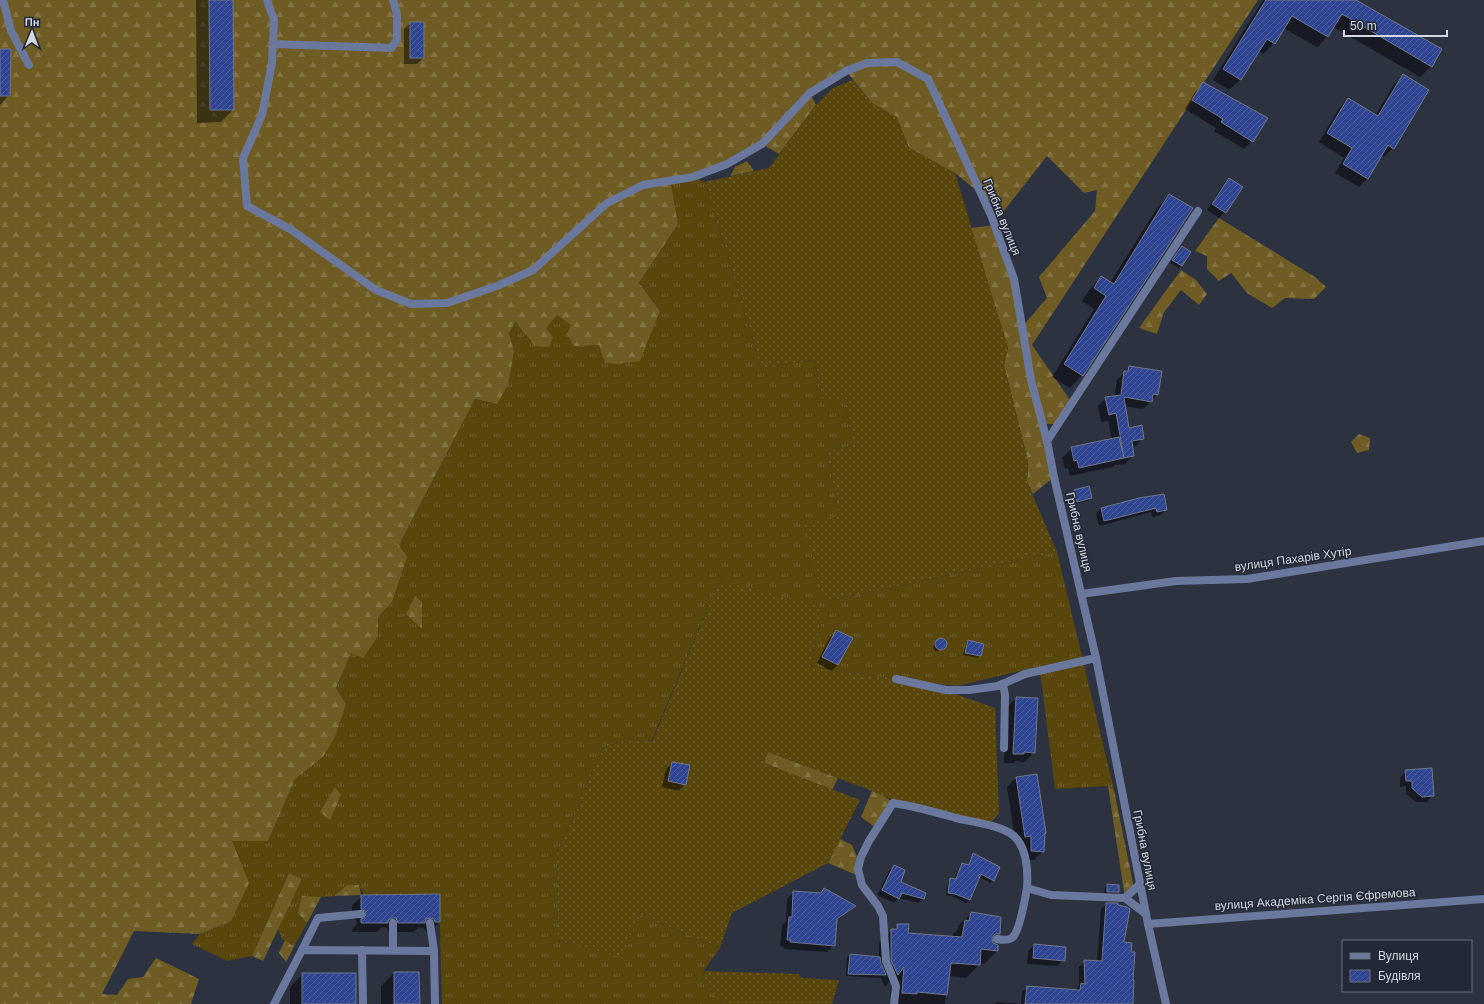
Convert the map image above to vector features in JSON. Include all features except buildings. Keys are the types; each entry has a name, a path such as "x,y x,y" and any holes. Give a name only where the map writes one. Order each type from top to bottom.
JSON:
{"street":[{"path":"3,0 11,31 29,65"},
{"path":"267,0 274,20 273,44 391,48 397,40 397,14 393,0"},
{"name":"Грибна вулиця","path":"273,44 272,63 262,115 243,158 247,206 290,229 376,290 411,304 447,304 497,286 533,270 607,203 643,185 693,177 728,164 762,144 810,94 846,71 867,63 897,62 928,79 991,215 1014,279 1030,380 1047,442 1096,658 1148,924 1166,1004"},
{"path":"1047,442 1198,211"},
{"name":"вулиця Пахарів Хутір","path":"1081,594 1176,581 1247,579 1484,541"},
{"path":"896,679 952,691 993,687 1025,674 1096,658"},
{"path":"1003,684 1005,695 1004,748"},
{"path":"894,1004 896,986 886,965 883,916 878,906 862,885 858,869 861,857 869,841 893,803 917,807 988,825 1010,833 1017,840 1022,850 1028,876 1027,888 1022,912 1014,936 1009,940 997,939"},
{"path":"1124,898 1140,884"},
{"path":"1027,888 1051,895 1124,898 1146,914"},
{"name":"вулиця Академіка Сергія Єфремова","path":"1148,924 1484,899"},
{"path":"274,1004 318,918 361,914"},
{"path":"430,922 434,951 435,1004"},
{"path":"393,923 394,950"},
{"path":"302,950 434,951"},
{"path":"362,950 363,1004"}],"green space":[{"path":"0,0 1258,0 1032,345 1072,403 1058,424 1042,424 1054,477 1033,494 1027,482 1028,462 1004,365 1008,348 971,228 995,225 1014,279 1022,327 1047,298 1039,277 1095,211 1097,190 1084,193 1047,156 1003,212 955,173 909,148 897,118 872,103 846,71 810,93 816,105 779,154 762,144 693,177 670,179 678,224 639,283 660,311 640,361 618,364 605,363 599,345 574,346 567,334 571,325 557,315 546,328 553,337 549,347 535,346 515,322 509,333 514,351 508,385 497,404 475,399 399,545 407,557 392,602 378,617 378,636 363,658 351,653 336,688 346,704 335,737 323,757 295,779 268,841 232,841 249,883 231,921 200,934 134,931 102,994 117,995 128,979 143,977 156,958 199,979 191,1004 0,1004"},
{"path":"853,80 872,103 897,117 909,148 955,173 1008,348 1004,365 1028,462 1027,482 1057,552 824,602 804,525 839,515 827,451 853,445 844,399 823,402 814,360 761,368 705,182 769,168 816,105 833,88"},
{"path":"747,161 754,171 730,176 735,167"},
{"path":"693,177 705,182 761,368 814,360 823,402 844,398 853,445 827,451 839,515 824,602 1057,552 1114,790 1108,786 1055,789 1041,678 1037,667 957,686 896,679 810,666 822,620 719,581 651,742 628,739 603,748 557,853 558,940 623,957 640,915 720,948 705,969 702,982 724,1004 442,1004 439,894 364,895 359,885 345,887 334,896 321,897 298,913 307,923 294,947 282,939 278,929 302,879 289,873 252,956 227,961 192,944 200,934 231,921 232,841 268,841 295,779 323,757 346,704 336,688 351,653 378,636 378,617 392,602 399,545 475,399 497,404 514,351 509,333 515,322 535,346 545,328 557,315 571,325 660,311 639,283 678,224 670,181"},
{"path":"1219,218 1315,277 1326,287 1314,299 1285,298 1272,308 1247,293 1231,273 1219,281 1207,269 1207,256 1195,251"},
{"path":"1181,270 1196,280 1207,294 1199,305 1181,290 1164,312 1157,334 1139,328"},
{"path":"1359,434 1370,438 1369,450 1357,453 1351,442"},
{"path":"719,581 819,605 822,620 810,666 896,679 941,689 995,708 999,813 989,825 899,804 883,795 768,752 764,763 860,800 828,863 732,913 720,948 640,915 623,958 558,940 557,853 603,748 628,739 652,742"},
{"path":"415,596 422,602 422,629 406,614"},
{"path":"768,752 838,778 832,790 764,763"},
{"path":"1108,786 1114,790 1134,888 1125,898"},
{"path":"335,787 341,795 330,820 320,812"},
{"path":"872,791 883,795 893,803 876,828 861,817"},
{"path":"840,839 852,845 859,862 859,876 828,863"},
{"path":"289,873 302,879 263,961 252,956"},
{"path":"347,885 359,885 361,895 334,896"},
{"path":"302,896 321,897 307,923 298,913"},
{"path":"285,940 294,947 286,962 279,953"},
{"path":"705,971 799,974 801,978 839,980 832,1004 724,1004 702,982"}]}
